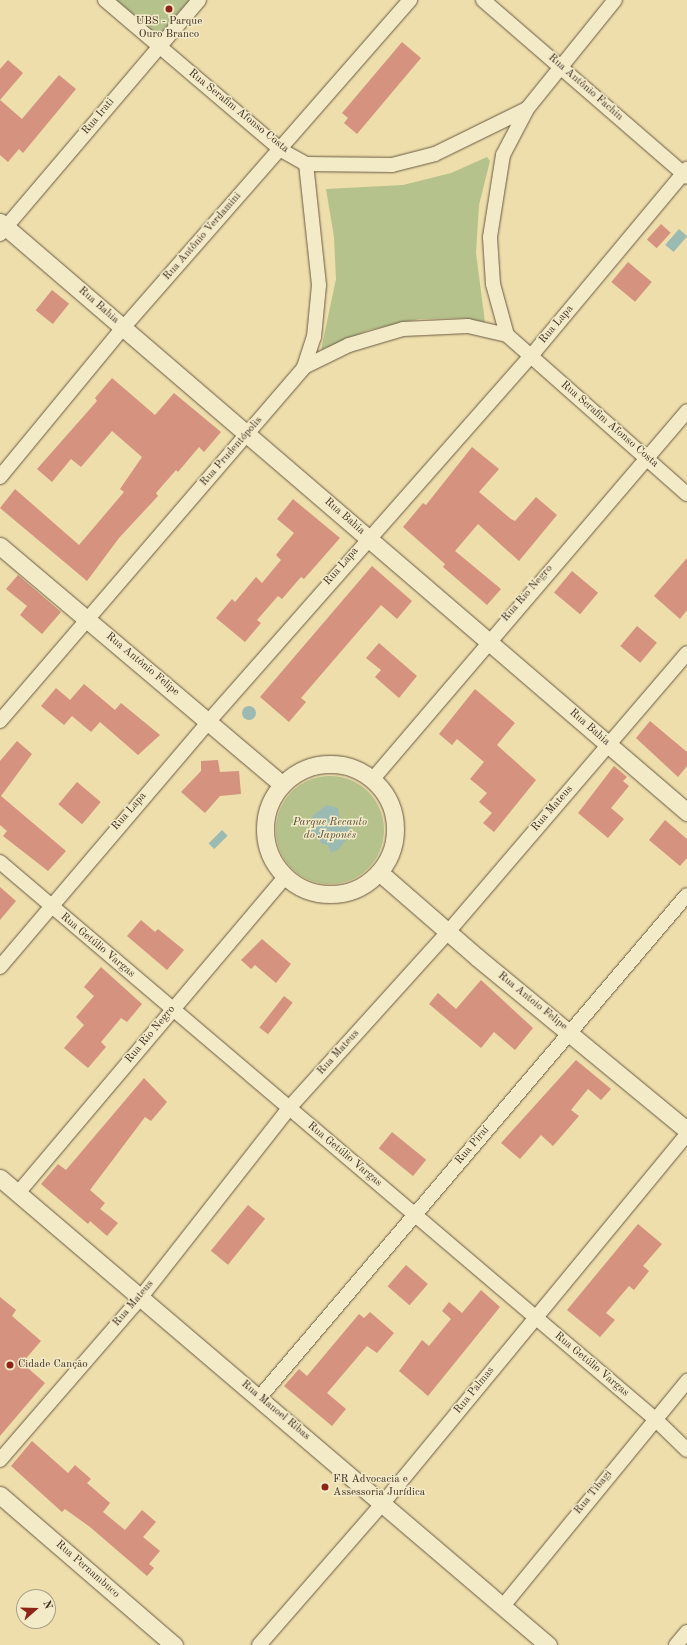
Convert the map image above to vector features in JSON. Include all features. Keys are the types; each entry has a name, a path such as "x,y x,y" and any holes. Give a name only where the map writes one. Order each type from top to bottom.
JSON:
{"street":[{"name":"Rua Serafim Afonso Costa","path":"105,0 281,150 306,164 392,165 435,154 527,109"},
{"name":"Rua Irati","path":"2,228 199,0"},
{"name":"Rua Antônio Verdamini","path":"0,477 123,328 281,150 410,0"},
{"name":"Rua Antônio Fachin","path":"483,0 686,173"},
{"path":"507,335 493,284 490,237 503,155 527,109 560,65 616,0"},
{"path":"304,368 314,337 319,285 306,164"},
{"name":"Rua Lapa","path":"0,967 50,906 209,721 368,538 531,356 686,173"},
{"name":"Rua Bahia","path":"2,228 123,328 687,812"},
{"name":"Rua Prudentópolis","path":"0,721 89,620 246,433 304,368 349,345 402,330 468,326 507,335 531,356"},
{"name":"Rua Serafim Afonso Costa","path":"531,356 687,494"},
{"name":"Rua Rio Negro","path":"372,780 488,641 687,411"},
{"name":"Rua Antônio Felipe","path":"0,546 282,784"},
{"name":"Rua Mateus","path":"0,1460 141,1297 289,1108 448,932 687,653"},
{"path":"329,765 355,769 372,780 385,795 393,814 395,834 390,854 379,872 364,885 344,893 323,894 303,889 285,877 273,861 266,842 265,821 271,801 282,784 298,772 316,766 329,765"},
{"name":"Rua Getúlio Vargas","path":"0,862 654,1418 687,1450"},
{"name":"Rua Antoio Felipe","path":"379,872 448,932 687,1130"},
{"name":"Rua Rio Negro","path":"18,1193 285,877"},
{"name":"Rua Piraí","path":"259,1398 687,895"},
{"name":"Rua Palmas","path":"259,1645 383,1503 687,1134"},
{"name":"Rua Manoel Ribas","path":"0,1178 548,1645"},
{"name":"Rua Tibagi","path":"503,1606 654,1418 687,1381"},
{"name":"Rua Pernambuco","path":"0,1495 174,1645"},
{"path":"676,1645 687,1632"}],"green space":[{"path":"116,0 196,0 163,40"},
{"path":"487,157 490,161 479,205 476,253 485,322 463,318 419,319 369,330 321,350 336,279 334,237 326,189 403,185 451,173"},
{"name":"Parque Recanto do Japonês","path":"330,776 340,777 351,781 360,785 368,792 375,800 379,809 383,820 383,840 379,851 375,860 368,868 360,875 351,879 340,883 330,884 320,883 309,879 300,875 292,868 285,860 281,851 277,840 276,830 277,820 281,809 285,800 292,792 300,785 309,781 320,777"}],"water":[{"path":"679,229 687,237 674,252 665,245"},
{"path":"249,706 254,708 256,713 254,718 249,720 244,718 242,713 244,708"},
{"path":"327,805 338,808 340,821 350,825 350,835 339,849 331,853 328,845 322,844 310,829 313,815"},
{"path":"222,830 228,836 214,849 209,843"}],"building":[{"path":"402,42 421,58 357,134 344,123 348,118 342,113"},
{"path":"8,60 23,73 0,100 0,69"},
{"path":"59,75 76,89 23,153 19,149 8,162 0,155 0,100 22,119"},
{"path":"661,224 671,233 657,248 647,240"},
{"path":"628,262 652,282 635,302 611,282"},
{"path":"52,290 69,304 53,324 36,310"},
{"path":"112,378 155,415 174,393 221,432 204,452 199,447 178,472 176,470 156,493 158,496 119,538 87,581 0,508 15,489 79,545 124,492 120,489 142,457 112,431 81,467 71,459 52,482 37,469 97,401 95,398"},
{"path":"472,447 499,469 479,492 511,519 515,521 536,497 557,515 519,561 478,524 455,551 501,589 487,605 443,567 445,564 403,527 423,503 426,505"},
{"path":"293,499 340,538 304,579 301,577 282,599 278,596 257,620 261,623 245,642 216,618 232,599 235,602 256,577 262,583 281,560 276,555 294,533 277,519"},
{"path":"687,558 687,610 680,619 654,596"},
{"path":"372,566 412,601 397,619 381,605 301,698 306,702 289,722 260,697"},
{"path":"572,571 598,593 580,614 554,592"},
{"path":"18,575 61,612 42,634 20,615 27,606 6,589"},
{"path":"637,626 657,643 640,663 620,646"},
{"path":"379,643 417,676 399,698 375,677 381,670 366,658"},
{"path":"84,684 115,710 121,703 160,735 138,755 100,722 91,732 72,716 64,725 41,706 56,688 70,700"},
{"path":"475,689 515,723 497,745 536,780 494,832 483,823 492,813 479,802 487,793 470,779 484,762 457,739 452,745 439,734"},
{"path":"650,721 687,752 687,766 678,777 636,738"},
{"path":"17,741 32,754 1,796 66,851 48,871 3,836 7,831 0,825 0,761"},
{"path":"218,760 220,772 239,771 241,794 220,796 205,813 181,792 201,771 201,761"},
{"path":"614,766 627,777 623,781 629,786 611,808 624,819 608,838 578,813"},
{"path":"77,782 101,802 82,824 58,804"},
{"path":"665,820 687,839 687,858 680,866 649,840"},
{"path":"0,887 16,901 0,920"},
{"path":"141,920 155,932 158,929 184,950 167,970 127,936"},
{"path":"262,939 291,964 276,983 255,965 251,969 241,960"},
{"path":"101,967 142,1004 127,1022 121,1018 101,1042 106,1047 88,1068 64,1048 84,1025 76,1017 94,996 84,987"},
{"path":"481,980 533,1028 515,1050 494,1032 481,1048 429,1004 438,993 456,1009"},
{"path":"284,996 293,1003 268,1034 259,1028"},
{"path":"576,1060 611,1089 601,1100 588,1089 571,1110 579,1116 553,1146 541,1135 520,1159 501,1143"},
{"path":"144,1078 167,1102 151,1121 145,1117 90,1190 105,1203 100,1209 118,1223 107,1236 90,1221 88,1224 41,1184 58,1164 66,1170"},
{"path":"392,1132 426,1160 413,1176 379,1148"},
{"path":"248,1205 265,1219 228,1265 211,1251"},
{"path":"638,1224 662,1244 643,1266 649,1271 634,1290 629,1286 606,1313 615,1320 600,1337 567,1310"},
{"path":"406,1265 428,1284 410,1305 388,1286"},
{"path":"481,1290 500,1307 428,1396 399,1371 422,1340 429,1346 451,1319 442,1311 449,1302 462,1313"},
{"path":"0,1297 16,1310 12,1316 41,1341 22,1363 45,1383 0,1436"},
{"path":"370,1312 394,1333 377,1353 367,1346 327,1393 346,1409 332,1426 284,1386 299,1369 307,1376 359,1314 364,1318"},
{"path":"32,1441 68,1473 75,1465 91,1479 87,1483 110,1503 103,1512 125,1530 142,1510 156,1522 143,1537 160,1551 149,1564 154,1568 147,1576 90,1527 65,1509 62,1512 11,1466"}],"place":[{"name":"UBS - Parque Ouro Branco","path":"169,9"},
{"name":"Cidade Canção","path":"10,1365"},
{"name":"FR Advocacia e Assessoria Jurídica","path":"325,1487"}]}
